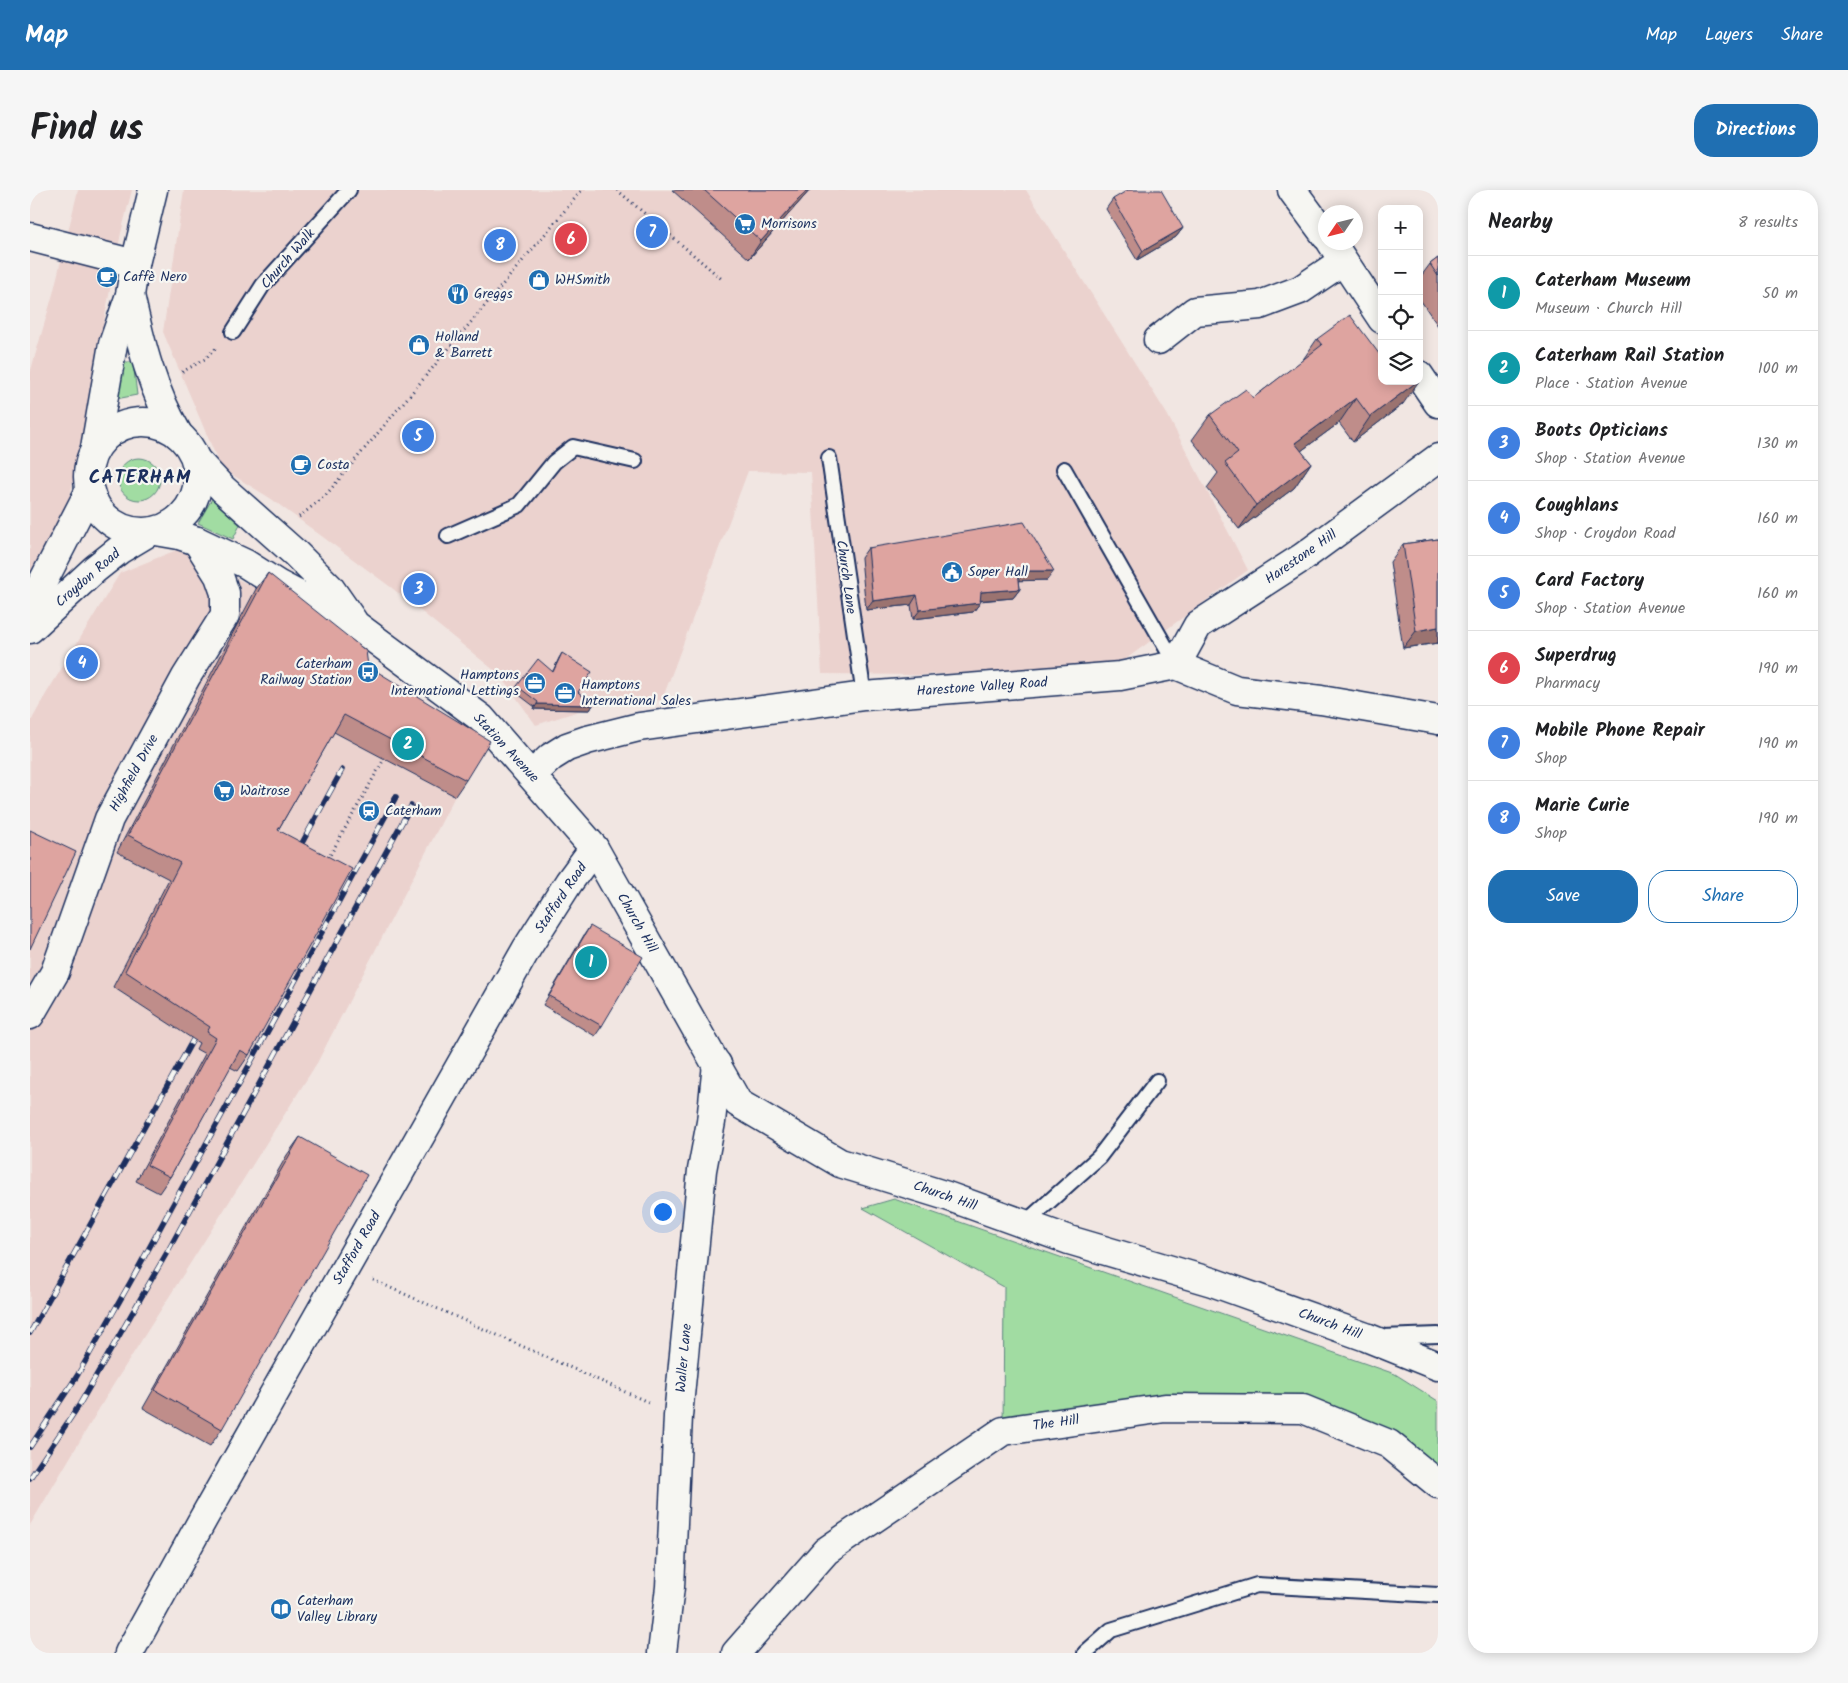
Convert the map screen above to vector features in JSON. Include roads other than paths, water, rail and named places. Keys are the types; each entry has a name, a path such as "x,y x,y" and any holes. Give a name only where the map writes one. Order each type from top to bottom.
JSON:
{"street":[{"path":"95,448 113,344 130,295 135,264 153,190"},
{"path":"1292,190 1318,225"},
{"path":"30,237 135,264"},
{"path":"1158,340 1195,311 1260,305 1300,290 1337,252 1378,313"},
{"path":"130,295 141,343 156,393 178,434"},
{"path":"1423,381 1438,403"},
{"path":"146,421 163,424 178,434 190,447 196,460 198,478 196,494 190,507 170,525 153,531 132,531 120,527 106,518 95,505 89,492 87,475 95,448 104,436 116,427 128,423 146,421"},
{"name":"Harestone Hill","path":"1176,665 1198,624 1303,557 1438,458"},
{"name":"Station Avenue","path":"196,460 223,489 296,554 330,588 357,626"},
{"name":"Croydon Road","path":"32,602 89,492"},
{"name":"Station Avenue","path":"153,531 179,535 197,541 246,564 279,585 357,626 481,718 594,848"},
{"name":"Croydon Road","path":"30,629 95,569 119,550 153,531"},
{"name":"Highfield Drive","path":"30,1015 55,972 109,819 186,677 225,615 225,593 219,576 197,541"},
{"path":"1176,665 1237,690 1321,700 1438,720"},
{"name":"Harestone Valley Road","path":"532,775 551,757 567,747 587,740 639,728 864,696 1120,676 1176,665"},
{"name":"Church Hill","path":"594,848 738,1103 840,1163 947,1196 1069,1240 1212,1282 1366,1337 1438,1366"},
{"name":"Stafford Road","path":"129,1653 207,1511 527,948 569,882 594,848"},
{"name":"Waller Lane","path":"662,1653 670,1587 678,1416 702,1170 711,1122 717,1064"},
{"name":"The Hill","path":"736,1653 826,1550 1002,1431 1166,1408 1303,1409 1389,1444 1438,1484"}],"lane":[{"name":"Church Walk","path":"233,332 263,285 349,190"},
{"path":"448,536 519,505 554,462 573,447 635,461"},
{"name":"Church Lane","path":"830,458 864,696"},
{"path":"1064,469 1176,665"},
{"path":"1024,1224 1099,1157 1157,1081"},
{"path":"1366,1337 1438,1335"},
{"path":"1085,1653 1111,1630 1257,1585 1438,1595"}],"railway":[{"path":"296,854 342,770"},
{"path":"30,1447 77,1376 131,1281 396,797"},
{"path":"30,1478 78,1407 169,1249 411,806"},
{"path":"30,1333 200,1027"}],"place":[{"name":"Morrisons","path":"745,224"},
{"name":"Mobile Phone Repair","path":"652,232"},
{"name":"Superdrug","path":"571,239"},
{"name":"Marie Curie","path":"500,245"},
{"name":"Caffè Nero","path":"107,277"},
{"name":"WHSmith","path":"539,280"},
{"name":"Greggs","path":"458,294"},
{"name":"Holland & Barrett","path":"419,345"},
{"name":"Card Factory","path":"418,436"},
{"name":"Costa","path":"301,465"},
{"name":"Soper Hall","path":"952,572"},
{"name":"Boots Opticians","path":"419,589"},
{"name":"Coughlans","path":"82,663"},
{"name":"Caterham Railway Station","path":"368,672"},
{"name":"Hamptons International Lettings","path":"535,683"},
{"name":"Hamptons International Sales","path":"565,693"},
{"name":"Caterham Rail Station","path":"408,744"},
{"name":"Waitrose","path":"224,791"},
{"name":"Caterham","path":"369,811"},
{"name":"Caterham Museum","path":"591,962"},
{"name":"Caterham Valley Library","path":"281,1609"}],"district":[{"name":"CATERHAM","path":"140,478"}]}
